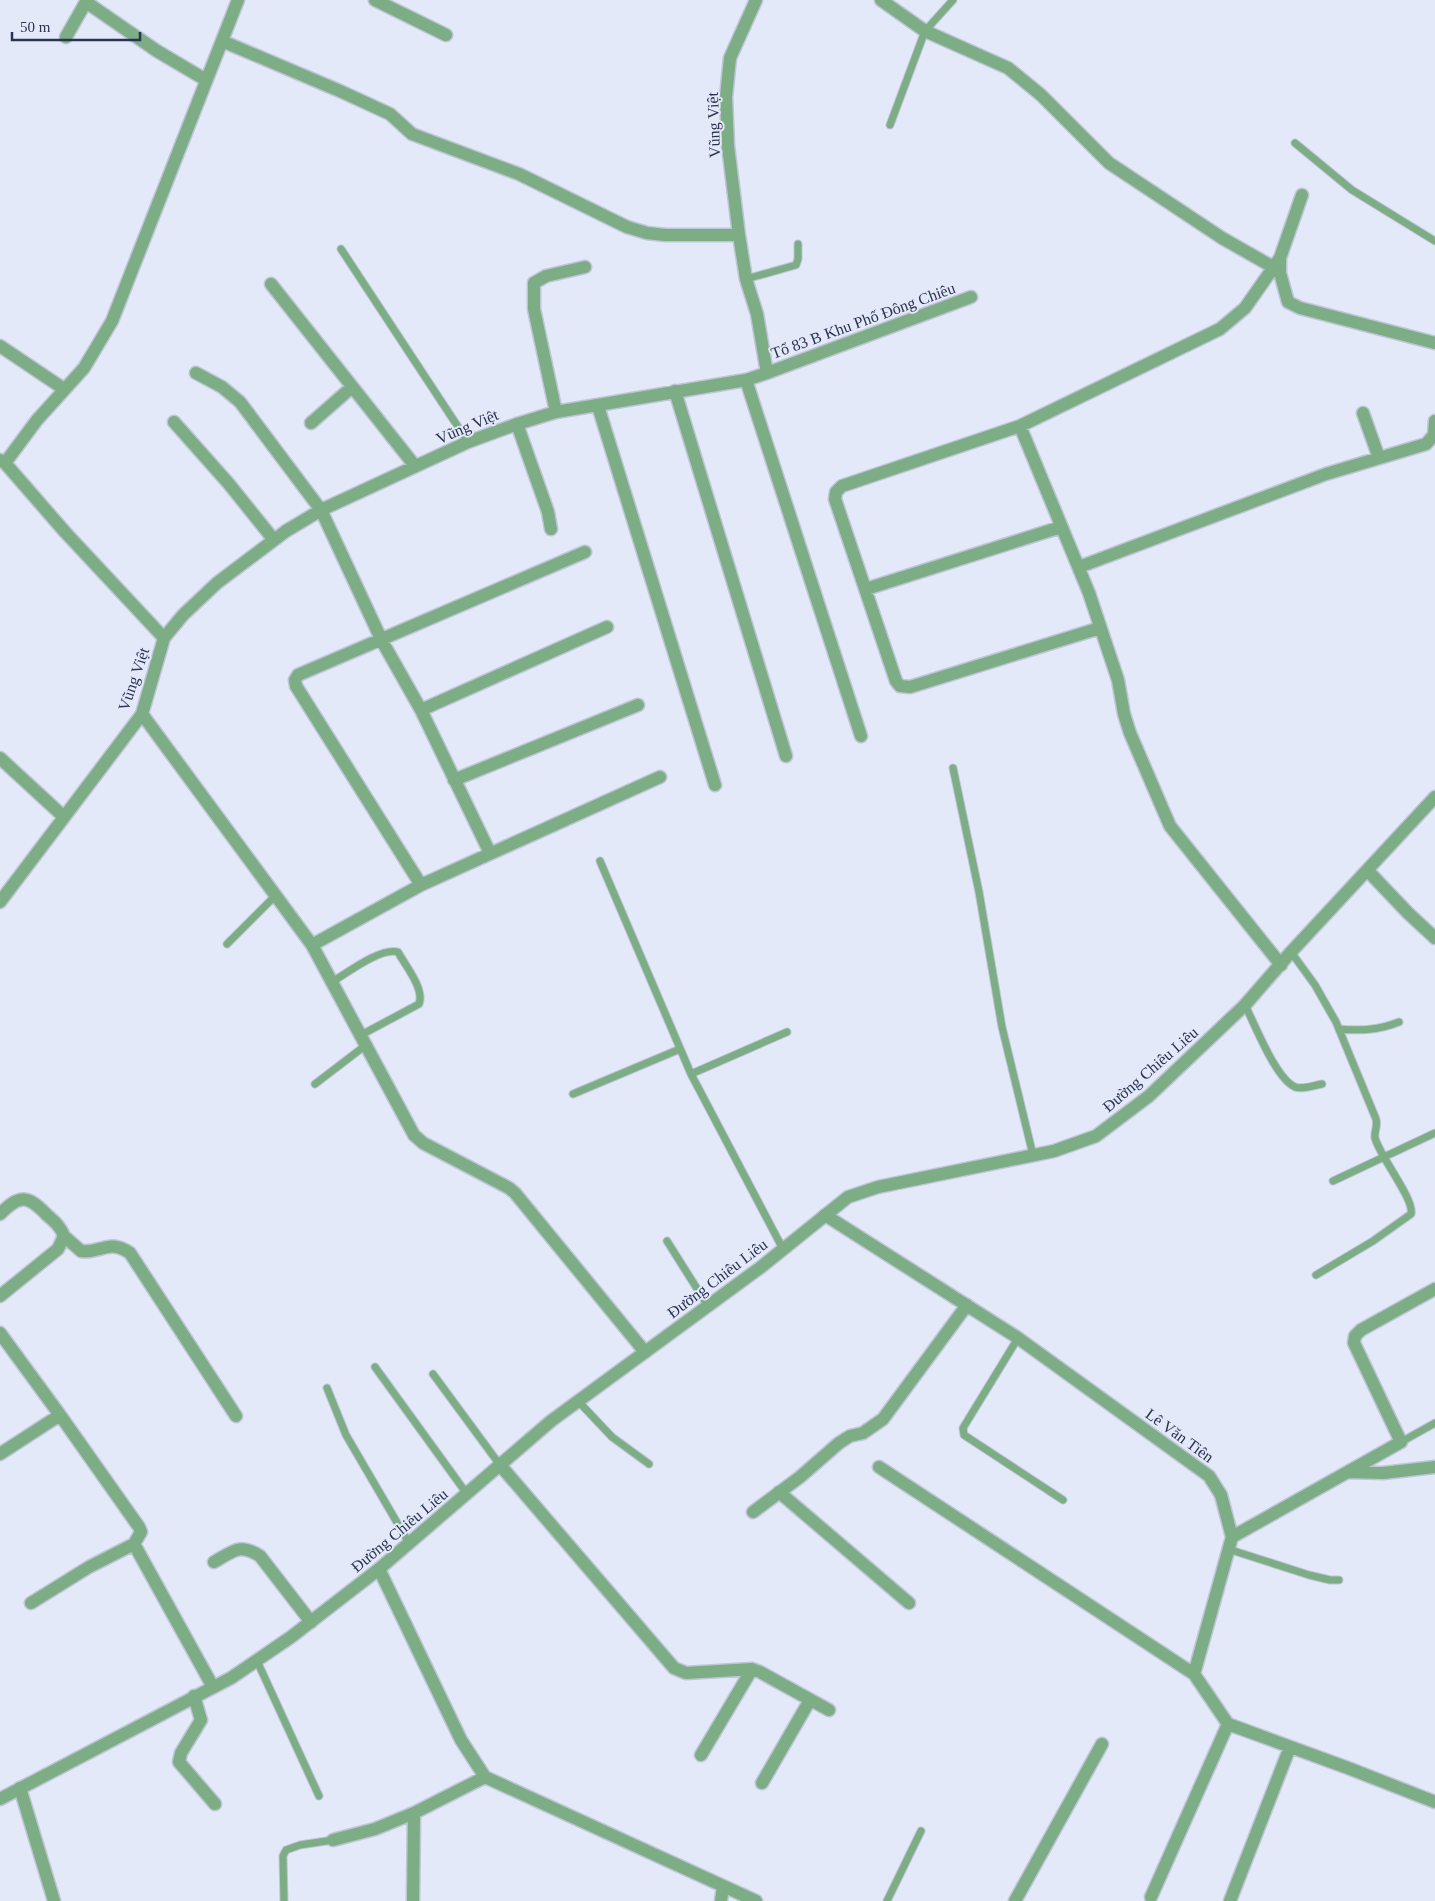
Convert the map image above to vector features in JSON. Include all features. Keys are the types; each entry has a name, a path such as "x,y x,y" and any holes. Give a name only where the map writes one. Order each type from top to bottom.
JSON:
{"street":[{"path":"164,638 65,532 3,462 37,420 84,368 112,321 238,0"},
{"path":"375,0 446,36"},
{"name":"Vũng Việt","path":"0,902 142,714 164,638 183,616 217,583 274,540 321,510 468,442 517,424 556,412 746,380 767,373 757,314 746,279 739,235 728,146 726,97 730,58 756,0"},
{"path":"882,0 925,31 1008,68 1040,95 1109,163 1222,238 1277,262"},
{"path":"66,37 87,1 157,51 206,80"},
{"path":"222,41 390,114 412,134 519,174 627,227 665,236 739,235"},
{"path":"1100,628 910,687 900,686 896,681 834,499 836,492 842,486 1020,426 1220,329 1245,308 1277,262 1302,195"},
{"path":"1277,262 1288,302 1300,308 1435,343"},
{"path":"556,412 534,308 534,283 546,276 585,267"},
{"path":"271,284 415,466"},
{"name":"Tổ 83 B Khu Phố Đông Chiêu","path":"767,373 970,297"},
{"path":"0,346 64,389"},
{"path":"196,373 222,387 240,402 321,510 382,641 421,710 490,854"},
{"path":"746,380 861,736"},
{"path":"311,422 352,387"},
{"path":"675,391 786,756"},
{"path":"598,406 715,785"},
{"path":"1363,413 1379,458"},
{"path":"1079,567 1326,474 1426,444 1434,435 1435,421"},
{"path":"174,422 229,484 274,540"},
{"path":"517,424 548,512 551,529"},
{"path":"1020,426 1079,567 1118,680 1130,733 1170,826 1281,965"},
{"path":"866,589 1061,527"},
{"path":"420,885 296,686 295,680 298,675 382,641 585,552"},
{"path":"421,710 607,627"},
{"path":"454,780 638,705"},
{"path":"142,714 312,944 414,1135 423,1143 509,1188 645,1352"},
{"path":"0,758 64,816"},
{"path":"312,944 420,885 660,777"},
{"name":"Đường Chiêu Liêu","path":"0,1798 231,1678 257,1661 379,1569 551,1421 761,1267 848,1197 878,1187 1054,1151 1096,1136 1149,1096 1245,1005 1291,952 1435,797"},
{"path":"1368,871 1435,938"},
{"path":"0,1214 12,1202 30,1199 61,1228 64,1236 81,1251 85,1252 105,1246 118,1247 130,1253 236,1416"},
{"name":"Lê Văn Tiên","path":"825,1215 1018,1338 1209,1476 1221,1494 1230,1543 1194,1674"},
{"path":"0,1296 58,1250 64,1236"},
{"path":"1230,1543 1401,1442 1354,1343 1355,1336 1361,1330 1435,1289"},
{"path":"753,1512 839,1443 850,1436 863,1434 883,1419 966,1305"},
{"path":"0,1332 141,1532 134,1544 89,1567 32,1603"},
{"path":"0,1454 60,1415"},
{"path":"500,1465 674,1668 686,1673 752,1669 828,1710"},
{"path":"879,1466 1194,1674 1228,1724 1435,1802"},
{"path":"1348,1472 1383,1473 1435,1467"},
{"path":"779,1492 909,1603"},
{"path":"134,1544 213,1687"},
{"path":"214,1562 238,1549 249,1549 260,1556 310,1622"},
{"path":"379,1569 461,1740 485,1777 756,1901"},
{"path":"701,1755 752,1669"},
{"path":"194,1696 201,1720 181,1753 178,1762 215,1804"},
{"path":"762,1783 810,1700"},
{"path":"1151,1897 1228,1724"},
{"path":"1015,1901 1102,1744"},
{"path":"1230,1901 1290,1746"},
{"path":"333,1840 375,1829 414,1814 485,1777"},
{"path":"20,1788 54,1901"},
{"path":"413,1901 414,1814"},
{"path":"721,1901 723,1886"}],"lane":[{"path":"890,125 925,31 953,0"},
{"path":"1295,143 1352,190 1435,241"},
{"path":"746,279 796,265 798,244"},
{"path":"341,249 468,442"},
{"path":"953,768 979,892 1002,1027 1033,1155"},
{"path":"600,861 691,1074 783,1249"},
{"path":"227,944 276,895"},
{"path":"315,1084 363,1040 419,1004 421,999 419,988 398,952 393,951 382,953 332,982"},
{"path":"1291,952 1314,985 1340,1029 1375,1114 1378,1125 1375,1137 1383,1157 1406,1195 1411,1207 1411,1214 1316,1275"},
{"path":"1245,1005 1278,1073 1294,1087 1299,1088 1322,1084"},
{"path":"1340,1029 1359,1031 1382,1028 1399,1022"},
{"path":"691,1074 787,1032"},
{"path":"573,1094 680,1049"},
{"path":"1333,1181 1435,1132"},
{"path":"667,1241 708,1306"},
{"path":"1018,1338 963,1428 964,1435 1063,1500"},
{"path":"375,1367 467,1494"},
{"path":"433,1374 500,1465"},
{"path":"327,1388 346,1435 409,1543"},
{"path":"578,1401 612,1437 650,1464"},
{"path":"1401,1442 1435,1423"},
{"path":"1230,1543 1309,1575 1339,1580"},
{"path":"257,1661 319,1796"},
{"path":"887,1901 921,1831"},
{"path":"284,1901 283,1856 286,1850 300,1845 333,1840"}]}
